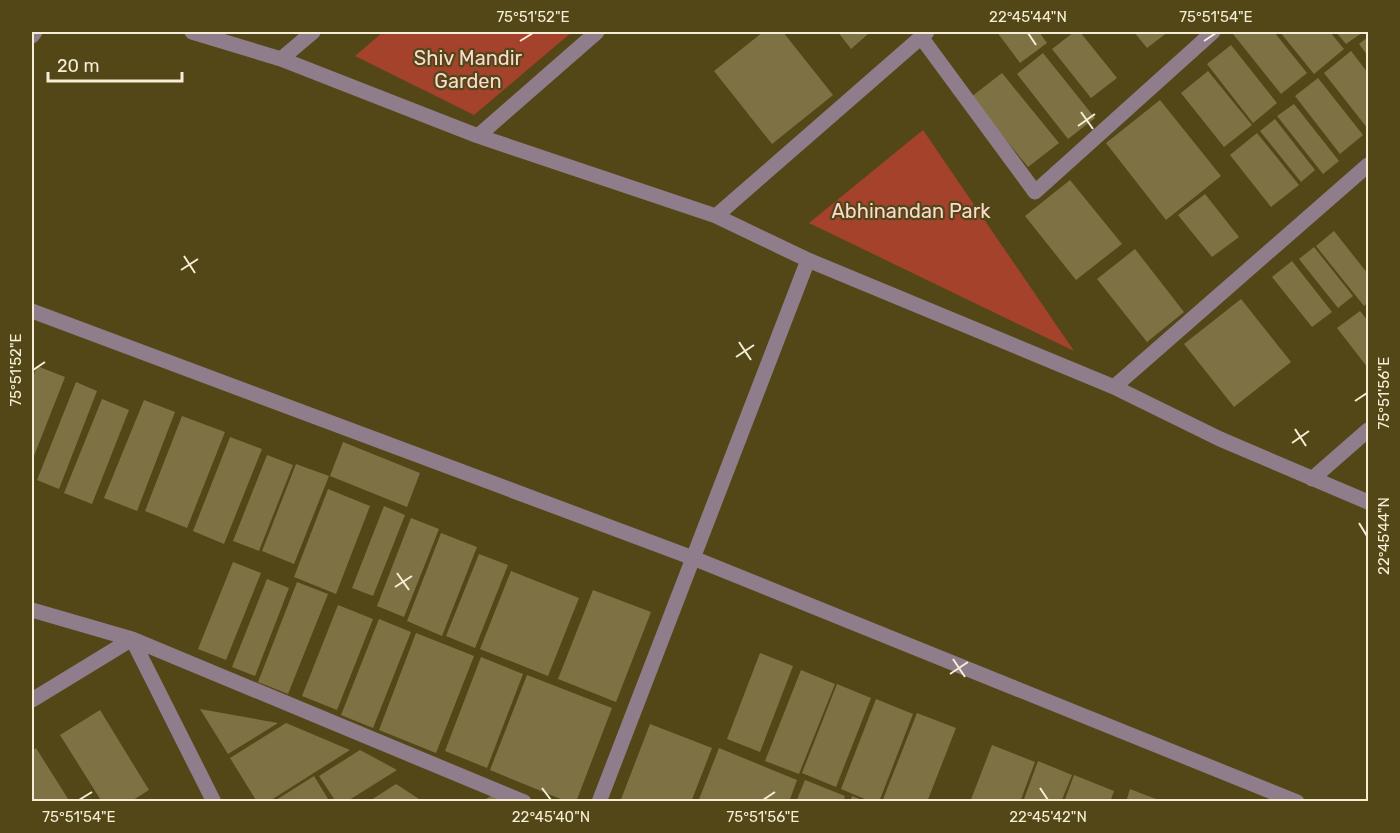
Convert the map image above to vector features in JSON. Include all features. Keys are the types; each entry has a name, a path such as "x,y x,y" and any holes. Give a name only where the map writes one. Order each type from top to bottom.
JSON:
{"street":[{"path":"32,36 35,32"},
{"path":"192,32 281,59 478,136 716,216 808,260 1114,387 1220,440 1368,502"},
{"path":"281,59 313,32"},
{"path":"478,136 597,32"},
{"path":"716,216 924,34 1035,192 1213,32"},
{"path":"1114,387 1368,165"},
{"path":"599,801 808,260"},
{"path":"32,311 693,558 1297,801"},
{"path":"1312,479 1368,430"},
{"path":"32,610 132,639 524,801"},
{"path":"32,700 132,639"},
{"path":"132,639 214,801"}],"green space":[{"name":"Shiv Mandir Garden","path":"383,32 572,32 474,115 355,56"},
{"name":"Abhinandan Park","path":"923,130 1074,351 809,223"}],"building":[{"path":"763,32 783,32 833,95 772,144 714,71"},
{"path":"838,32 866,32 868,34 851,49"},
{"path":"997,32 1039,32 1047,43 1020,63"},
{"path":"1074,32 1080,32 1117,78 1091,98 1052,49"},
{"path":"1134,32 1168,32 1147,48"},
{"path":"1237,32 1274,32 1307,73 1281,94 1233,34"},
{"path":"1280,32 1330,32 1344,49 1314,74"},
{"path":"1336,32 1363,32 1346,44"},
{"path":"1368,37 1368,56 1359,44"},
{"path":"1231,45 1277,103 1253,123 1207,64"},
{"path":"1351,51 1368,73 1368,129 1324,73"},
{"path":"1043,53 1095,118 1068,139 1017,74"},
{"path":"1208,71 1252,125 1224,147 1181,93"},
{"path":"1002,73 1059,143 1028,167 971,97"},
{"path":"1318,78 1363,135 1340,154 1295,96"},
{"path":"1160,100 1221,176 1166,220 1106,143"},
{"path":"1294,104 1339,161 1323,174 1277,116"},
{"path":"1275,119 1315,170 1301,182 1260,131"},
{"path":"1257,133 1299,185 1271,207 1230,155"},
{"path":"1070,180 1122,244 1076,280 1025,216"},
{"path":"1205,194 1239,237 1212,257 1178,215"},
{"path":"1334,231 1368,274 1368,302 1364,306 1316,246"},
{"path":"1314,247 1353,296 1338,308 1299,259"},
{"path":"1135,249 1184,312 1147,342 1097,279"},
{"path":"1292,261 1332,312 1312,327 1272,277"},
{"path":"1241,299 1291,362 1234,407 1184,344"},
{"path":"1360,311 1368,321 1368,368 1337,328"},
{"path":"37,366 65,377 32,461 32,380"},
{"path":"76,382 97,391 59,489 37,480"},
{"path":"102,399 129,410 92,504 64,493"},
{"path":"144,400 175,412 137,511 104,498"},
{"path":"182,416 225,432 187,528 145,511"},
{"path":"230,437 262,449 224,544 193,531"},
{"path":"343,442 420,473 407,507 330,476"},
{"path":"267,455 293,465 259,551 233,541"},
{"path":"296,464 329,476 294,564 262,551"},
{"path":"328,489 370,506 336,594 294,577"},
{"path":"384,506 405,515 373,596 352,588"},
{"path":"411,518 439,529 404,617 377,606"},
{"path":"441,533 477,547 442,636 407,621"},
{"path":"479,554 508,565 475,648 446,636"},
{"path":"233,562 261,573 226,660 198,649"},
{"path":"511,571 579,598 548,676 480,649"},
{"path":"267,579 289,588 255,676 232,667"},
{"path":"297,582 328,594 288,694 258,682"},
{"path":"593,590 651,612 616,702 558,679"},
{"path":"338,605 373,619 337,710 302,696"},
{"path":"379,619 411,632 373,728 341,715"},
{"path":"416,633 474,656 436,753 379,730"},
{"path":"760,653 793,666 760,752 727,739"},
{"path":"481,657 523,674 487,768 445,751"},
{"path":"801,670 835,684 799,774 765,761"},
{"path":"527,675 612,708 576,802 568,802 490,770"},
{"path":"837,684 871,698 836,787 802,773"},
{"path":"876,699 913,714 879,802 872,802 841,789"},
{"path":"200,709 278,723 228,754"},
{"path":"100,710 149,790 130,802 102,802 60,735"},
{"path":"917,713 956,728 927,802 882,802"},
{"path":"286,723 350,750 268,802 257,802 230,758"},
{"path":"650,724 712,748 691,802 620,802"},
{"path":"992,745 1035,762 1020,802 970,802"},
{"path":"36,748 70,802 32,802 32,751"},
{"path":"719,748 797,780 789,802 698,802"},
{"path":"360,750 397,770 346,802 336,802 319,776"},
{"path":"1038,761 1072,775 1061,802 1023,802"},
{"path":"1074,775 1114,791 1110,802 1064,802"},
{"path":"314,776 330,802 273,802"},
{"path":"805,780 845,796 843,802 796,802"},
{"path":"396,784 419,799 415,802 368,802"},
{"path":"1130,789 1161,801 1161,802 1126,802"},
{"path":"495,794 502,802 480,802"},
{"path":"852,796 865,801 865,802 850,802"}]}
